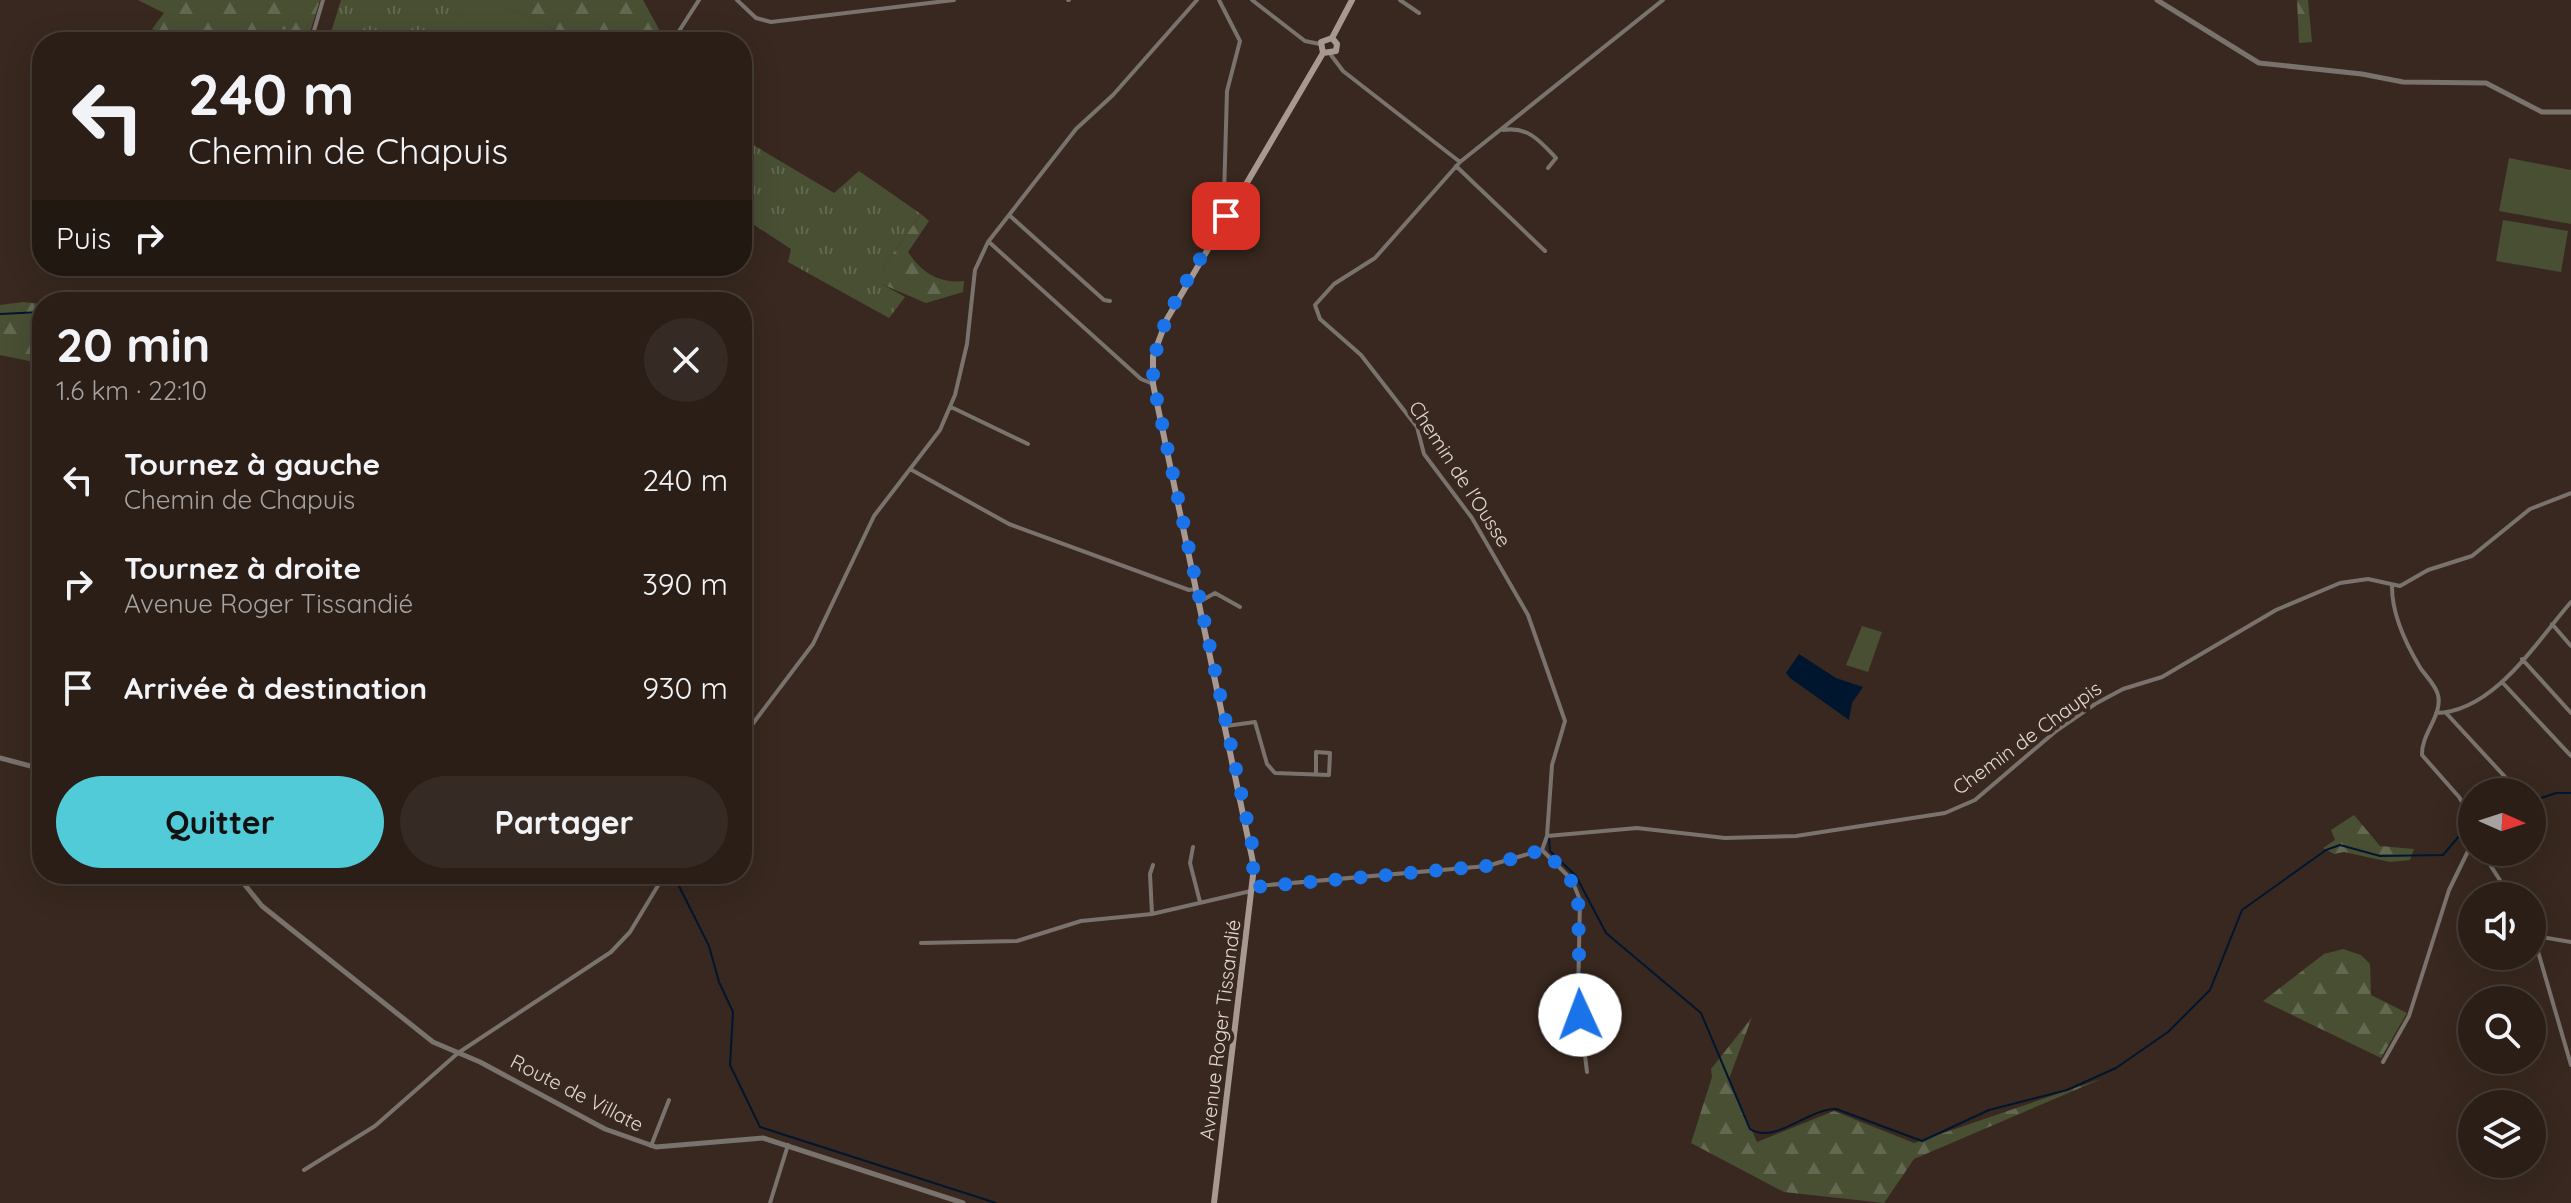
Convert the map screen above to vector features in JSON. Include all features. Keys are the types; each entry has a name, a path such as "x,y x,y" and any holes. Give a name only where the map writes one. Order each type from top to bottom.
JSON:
{"main road":[{"path":"1332,38 1352,0"},
{"path":"1324,38 1332,38 1337,46 1327,54 1320,44 1324,38"},
{"name":"Avenue Roger Tissandié","path":"1214,1203 1254,887 1252,844 1153,384 1153,356 1160,332 1327,54"}],"street":[{"path":"314,32 323,0"},
{"path":"678,32 699,0"},
{"path":"737,0 756,18 771,22 954,0"},
{"path":"752,725 813,644 874,516 940,430 951,407 967,344 975,270 988,242 1076,129 1113,95 1197,0"},
{"path":"1219,0 1240,41 1227,91 1224,196"},
{"path":"1252,0 1305,41 1320,44"},
{"path":"1400,0 1419,13"},
{"name":"Chemin de l'Ousse","path":"1542,850 1547,836 1552,765 1565,721 1528,615 1472,518 1424,454 1417,427 1361,355 1320,319 1315,305 1334,284 1375,258 1458,164 1663,0"},
{"path":"2157,0 2245,58 2403,82 2486,83 2542,112 2571,112"},
{"path":"1327,54 1357,83 1458,164 1545,251"},
{"path":"1499,131 1514,128 1530,133 1556,158 1548,168"},
{"path":"1009,215 1104,300 1110,301"},
{"path":"988,242 1141,379 1153,384"},
{"path":"951,407 1028,444"},
{"path":"910,469 1009,524 1189,590 1196,589"},
{"name":"Chemin de Chaupis","path":"1547,836 1637,828 1725,838 1796,836 1945,813 1975,800 2056,731 2095,704 2123,689 2162,677 2276,610 2340,583 2368,579 2392,587 2472,556 2530,509 2571,493"},
{"path":"2392,587 2395,610 2409,644 2438,693 2436,713 2421,746 2422,755 2458,799"},
{"path":"1199,602 1215,593 1240,607"},
{"path":"2436,713 2468,705 2502,682 2571,602"},
{"path":"2552,624 2571,646"},
{"path":"2522,659 2571,713"},
{"path":"2502,682 2571,756"},
{"path":"2445,713 2506,778"},
{"path":"1226,726 1255,722 1267,764 1275,773 1329,775 1330,753 1316,752 1316,774"},
{"path":"0,758 32,766"},
{"path":"1193,847 1190,863 1200,902"},
{"path":"921,943 1017,941 1081,921 1152,914 1251,891 1254,887 1487,866 1542,850 1567,873 1580,900 1578,997 1587,1072"},
{"path":"1152,914 1150,874 1153,865"},
{"path":"2383,1062 2409,1016 2449,890 2461,866"},
{"name":"Route de Villate","path":"244,884 262,906 424,1036 605,1129 651,1146 674,1147 751,1138 788,1145 963,1203"},
{"path":"304,1170 375,1126 458,1053 611,952 630,932 660,884"},
{"path":"2546,937 2571,942"},
{"path":"2542,970 2571,1065"},
{"path":"651,1146 669,1100"},
{"path":"770,1203 788,1145"}],"green space":[{"path":"138,0 320,0 310,32 159,32 152,29 164,13"},
{"path":"341,0 492,0 561,32 331,32"},
{"path":"465,0 492,0 544,24 540,32 450,32"},
{"path":"492,0 643,0 661,32 561,32"},
{"path":"2297,0 2308,0 2312,42 2299,43"},
{"path":"281,22 291,27 290,32 277,32"},
{"path":"752,144 834,193 859,171 921,214 886,263 880,283 905,297 889,318 788,262 791,249 752,224"},
{"path":"2509,158 2571,170 2571,224 2499,211"},
{"path":"921,214 929,221 908,252 932,275 947,281 964,281 963,292 926,303 879,283 886,263"},
{"path":"2503,220 2568,231 2561,272 2496,261"},
{"path":"32,303 32,362 0,355 0,305"},
{"path":"1862,626 1882,632 1868,672 1846,665"},
{"path":"2354,815 2380,846 2414,849 2410,860 2390,862 2344,852 2334,854 2323,848 2335,840 2331,830"},
{"path":"2343,949 2361,955 2370,964 2371,995 2407,1013 2381,1058 2263,1001 2324,954"},
{"path":"1752,1017 1729,1079 1757,1142 1834,1111 1914,1143 2101,1079 1914,1159 1884,1203 1784,1192 1691,1143 1712,1077 1711,1069"}],"water":[{"path":"1799,654 1836,678 1863,687 1852,703 1849,720 1786,673"}],"waterway":[{"path":"0,314 32,312"},
{"path":"2546,796 2571,793"},
{"path":"1549,838 1550,851 1576,876 1606,933 1701,1013 1750,1129 1760,1133 1770,1132 1836,1109 1922,1141 1989,1110 2067,1090 2116,1068 2168,1032 2210,990 2242,910 2326,850 2340,845 2380,856 2443,855 2458,837"},
{"path":"678,884 709,946 719,982 733,1012 730,1065 760,1127 996,1203"}],"route":[{"path":"1226,216 1160,332 1153,356 1153,381 1252,844 1254,887 1487,866 1542,850 1567,873 1580,900 1580,1015"}]}
